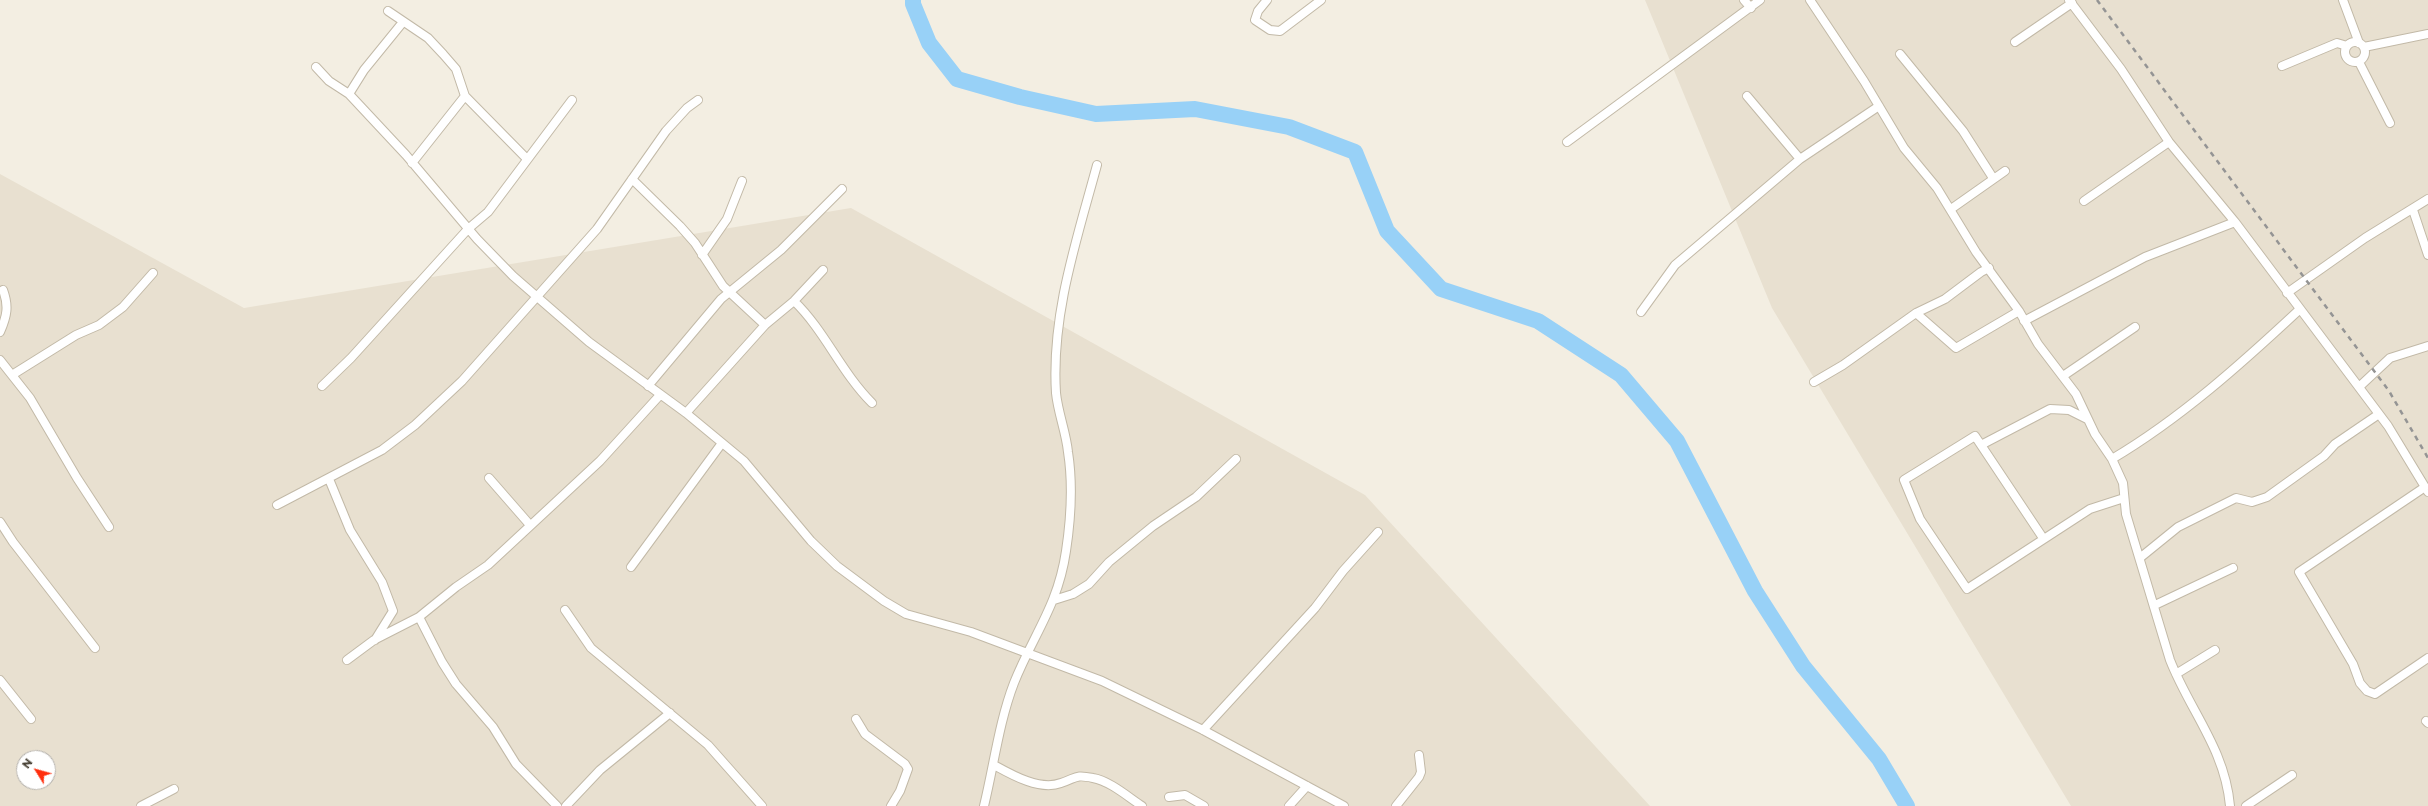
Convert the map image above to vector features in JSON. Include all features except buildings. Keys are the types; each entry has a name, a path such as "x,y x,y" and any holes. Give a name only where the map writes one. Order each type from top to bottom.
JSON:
{"street":[{"path":"1268,0 1258,11 1255,20 1270,30 1280,31 1321,0"},
{"path":"1744,0 1751,8"},
{"path":"1567,142 1607,110 1751,8 1760,0"},
{"path":"1810,0 1904,148 1928,177 1951,209 2024,321 2076,394 2087,419 2112,459 2123,484 2126,514 2141,557 2160,628 2176,674 2208,732 2228,784 2230,806"},
{"path":"2343,0 2364,56 2359,62"},
{"path":"2015,42 2071,2 2121,69 2169,142 2235,222 2379,414 2426,489 2299,572 2353,664 2360,683 2367,691 2375,694 2428,658"},
{"path":"388,11 428,38 448,59 456,69 465,96 527,159"},
{"path":"349,94 368,65 403,22"},
{"path":"2282,66 2336,43 2347,46 2350,43 2361,45 2428,34"},
{"path":"2347,46 2345,55 2347,59 2350,61 2359,62"},
{"path":"1900,54 1963,131 1993,178"},
{"path":"2359,62 2390,123"},
{"path":"316,67 329,81 349,94 412,163 468,229 513,276 589,342 686,413 722,443 757,475 811,541 837,566 884,601 906,614 971,632 1102,681 1203,730 1344,806"},
{"path":"412,163 465,96"},
{"path":"1747,96 1800,159"},
{"path":"322,386 352,358 468,229 488,212 572,100"},
{"path":"277,505 330,479 382,450 415,425 462,381 597,229 666,131 687,108 698,100"},
{"path":"1641,312 1675,265 1800,159 1878,106"},
{"path":"2084,201 2169,142"},
{"path":"984,806 1006,706 1014,682 1060,585 1066,551 1071,495 1068,452 1056,394 1056,353 1064,286 1097,165"},
{"path":"1951,209 2005,171"},
{"path":"632,179 680,226 729,292 765,325"},
{"path":"702,255 727,219 742,181"},
{"path":"648,386 676,355 695,329 729,292 781,250 842,189"},
{"path":"2287,293 2365,238 2413,210 2428,199"},
{"path":"2413,210 2428,255"},
{"path":"2024,321 2145,257 2235,222"},
{"path":"1814,382 1848,362 1916,313 1945,298 1981,272 1989,268"},
{"path":"686,413 765,325 794,300 823,270"},
{"path":"12,375 76,335 99,325 123,307 153,273"},
{"path":"0,332 7,317 8,307 2,290"},
{"path":"794,300 816,325 852,379 872,403"},
{"path":"2112,459 2147,438 2230,374 2300,310"},
{"path":"1916,313 1956,348 2018,311"},
{"path":"2063,376 2135,327"},
{"path":"2359,387 2390,358 2428,346"},
{"path":"2,366 12,375 30,398 77,478 109,527"},
{"path":"348,660 374,640 419,617 456,587 488,565 600,461 660,395"},
{"path":"1981,445 2050,409 2069,410 2087,419"},
{"path":"2141,557 2178,527 2236,498 2252,502 2268,498 2324,456 2336,444 2379,414"},
{"path":"2043,538 1975,436 1904,480 1920,519 1967,589 2043,538 2090,509 2124,498"},
{"path":"631,567 722,443"},
{"path":"1054,600 1073,594 1089,584 1110,562 1153,526 1196,497 1236,459"},
{"path":"489,478 530,525"},
{"path":"330,479 350,530 382,582 393,611 374,640"},
{"path":"0,522 13,542 95,648"},
{"path":"1203,730 1315,608 1343,571 1378,532"},
{"path":"2155,605 2233,568"},
{"path":"564,610 591,648 708,745 762,806"},
{"path":"419,617 442,662 456,684 493,727 516,764 557,806"},
{"path":"2176,674 2215,650"},
{"path":"0,680 31,719"},
{"path":"566,806 600,770 670,713"},
{"path":"856,719 865,734 905,764 908,769 900,791 891,806"},
{"path":"1396,806 1419,777 1421,772 1419,755"},
{"path":"994,765 1010,774 1046,785 1061,784 1071,777 1078,776 1096,778 1142,806"},
{"path":"2246,806 2292,774"},
{"path":"1289,806 1307,786"},
{"path":"141,806 174,789"},
{"path":"1169,797 1185,795 1204,806"}],"shaded area":[{"path":"1645,0 2428,0 2428,806 2071,806 1772,308"},
{"path":"0,174 244,308 851,208 1365,495 1650,806 0,806"}],"waterway":[{"path":"913,0 913,4 929,43 957,79 1020,97 1096,114 1195,109 1289,127 1355,152 1387,231 1441,289 1538,321 1621,375 1677,441 1755,591 1803,666 1879,759 1907,806"}],"railway":[{"path":"2097,0 2389,391 2428,458"}]}
